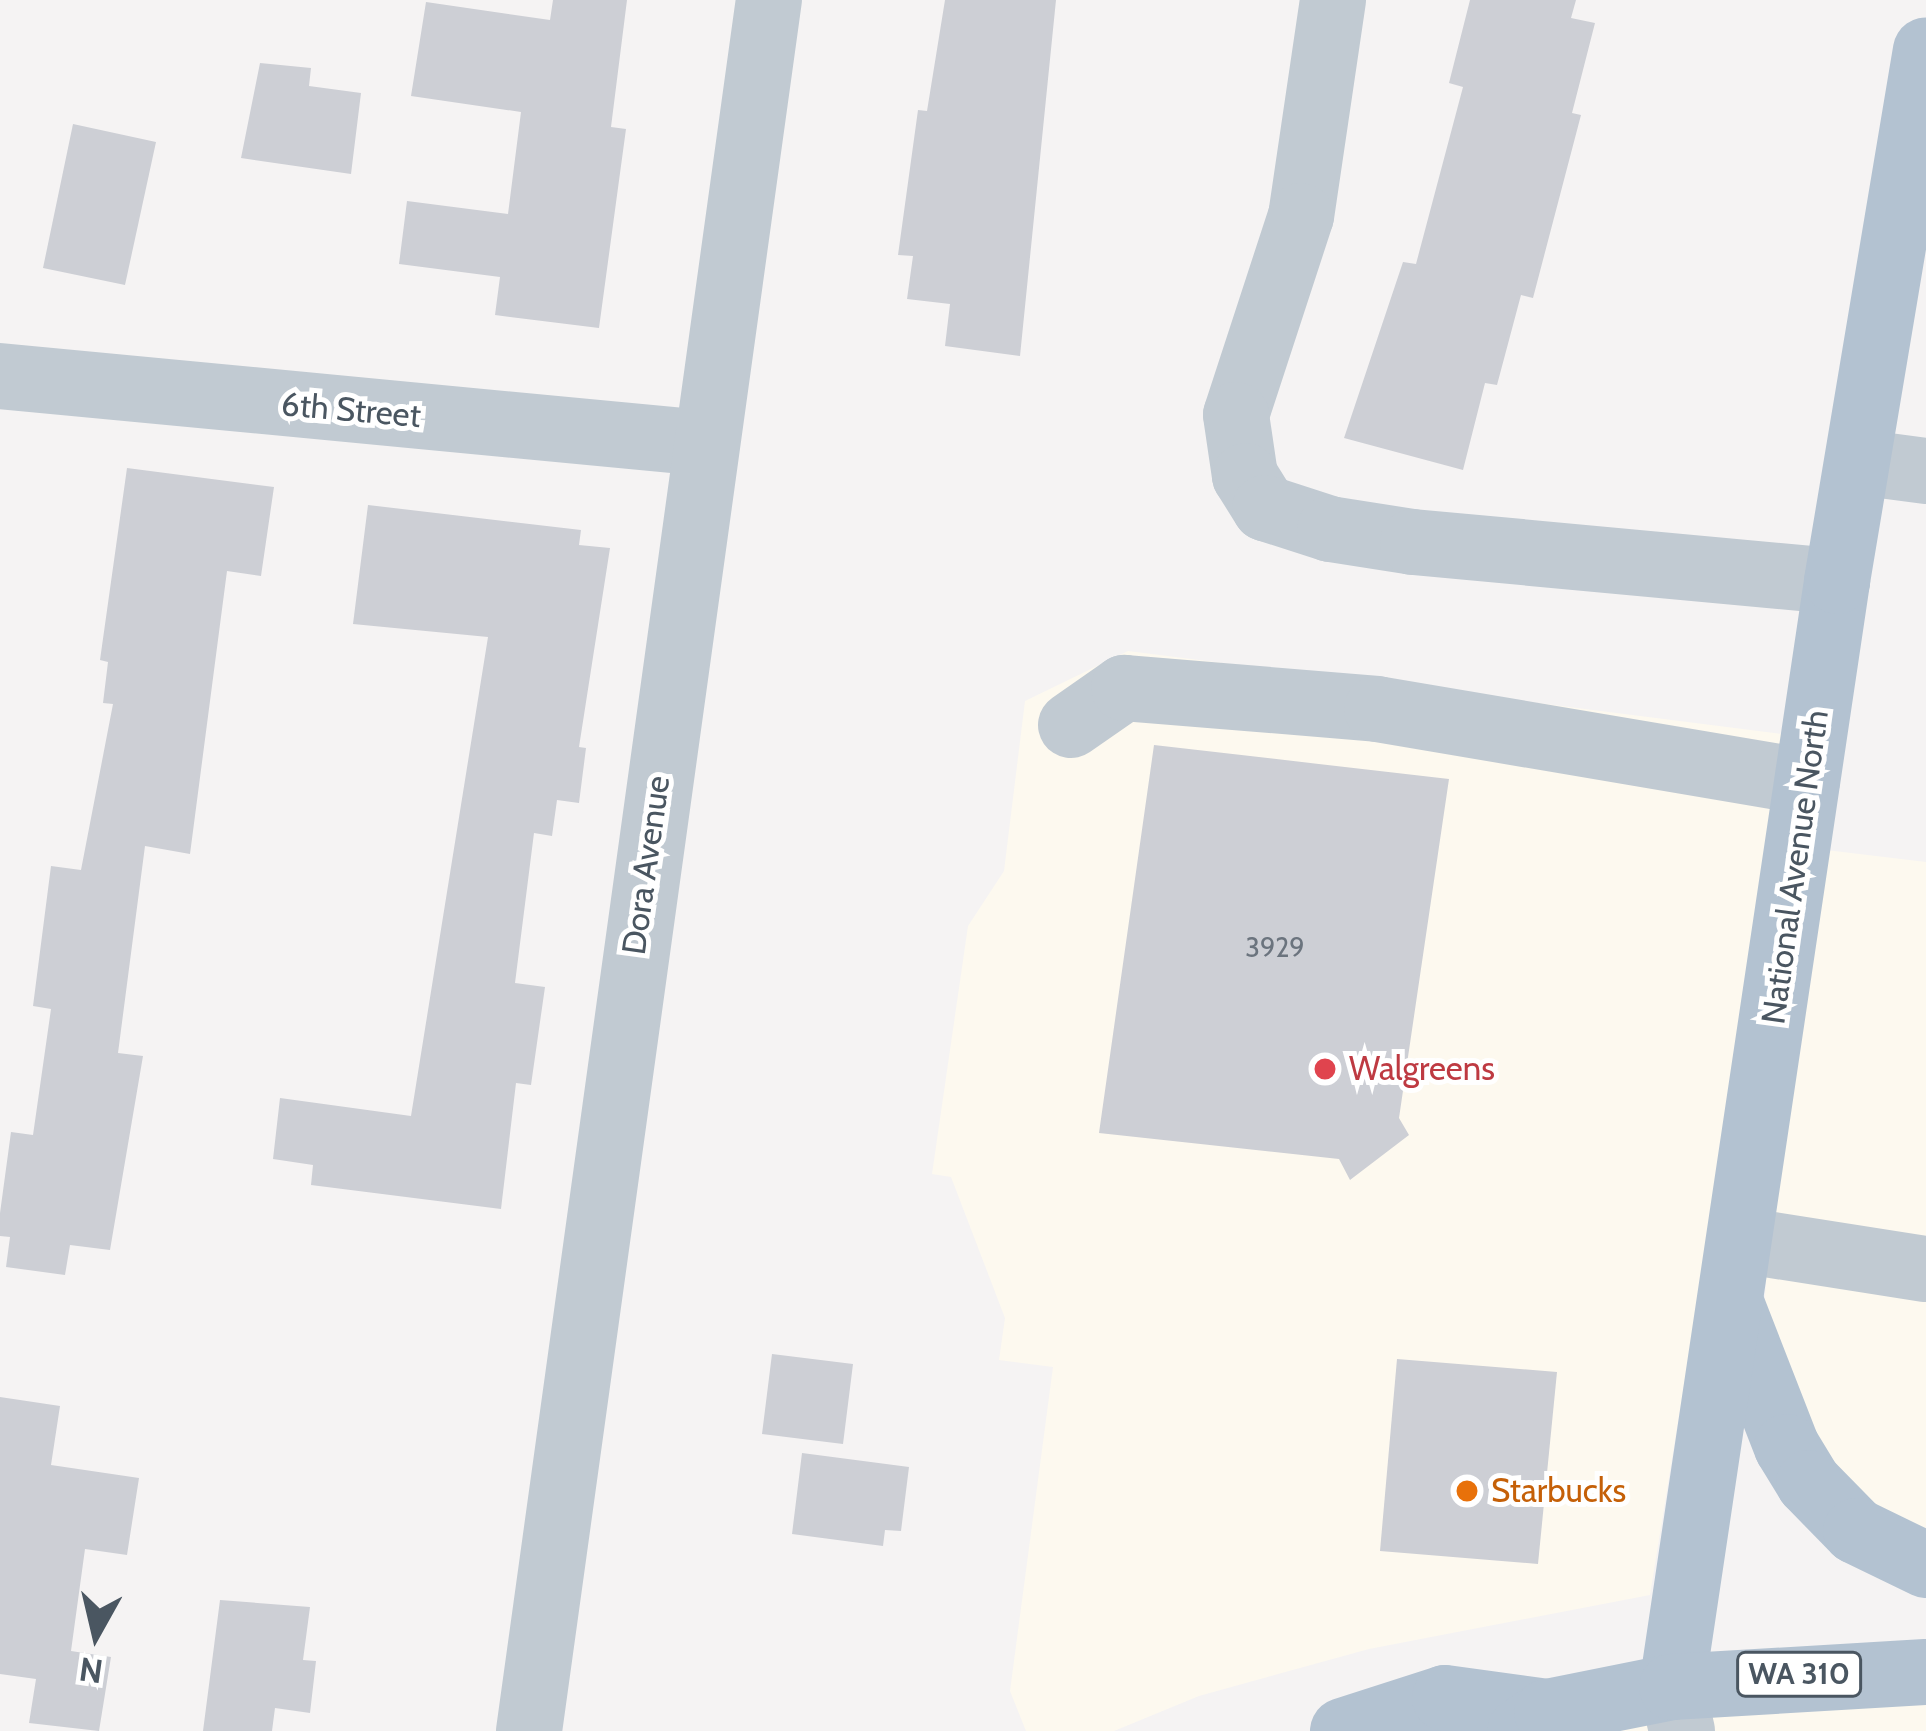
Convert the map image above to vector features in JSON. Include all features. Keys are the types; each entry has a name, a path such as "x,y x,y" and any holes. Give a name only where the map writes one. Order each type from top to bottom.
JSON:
{"main road":[{"name":"National Avenue North","path":"1677,1709 1735,1271 1837,581 1926,50"},
{"path":"1735,1271 1778,1428 1809,1483 1856,1531 1926,1565"},
{"name":"WA 310","path":"1343,1731 1445,1698 1534,1722 1677,1709 1926,1672"}],"street":[{"name":"Dora Avenue","path":"529,1731 703,443 770,0"},
{"path":"1333,0 1300,216 1236,415 1245,476 1265,508 1330,530 1413,542 1837,581"},
{"name":"6th Street","path":"0,376 703,443"},
{"path":"1858,462 1926,471"},
{"path":"1071,725 1124,688 1377,709 1577,749 1808,782"},
{"path":"1735,1271 1926,1269"}],"shaded area":[{"path":"1128,651 1789,735 1650,1595 1369,1649 1199,1696 1114,1731 1026,1731 1010,1691 1053,1367 999,1360 1005,1318 951,1177 932,1174 968,926 1004,871 1025,701"},
{"path":"1826,850 1926,862 1926,1549 1847,1503 1763,1332 1768,1246"},
{"path":"1926,1684 1926,1731 1520,1731"}],"building":[{"path":"553,0 627,0 611,127 626,129 599,328 495,315 500,277 399,264 407,201 508,214 521,112 411,96 426,2 550,20"},
{"path":"945,0 1056,0 1020,356 945,346 950,304 907,299 913,256 898,255 918,110 927,111"},
{"path":"1470,0 1576,0 1571,18 1595,23 1572,113 1581,115 1533,298 1521,295 1497,385 1485,383 1463,470 1344,438 1403,262 1416,264 1463,87 1449,83"},
{"path":"260,63 311,68 309,86 361,93 351,174 241,158"},
{"path":"73,124 156,142 125,285 43,268"},
{"path":"127,468 274,487 261,576 227,571 190,854 145,846 118,1053 143,1056 110,1250 70,1245 65,1275 6,1267 10,1237 0,1236 0,1213 11,1132 33,1135 51,1009 33,1006 51,866 81,870 113,704 103,703 108,662 100,660"},
{"path":"368,505 581,530 579,545 610,548 579,747 586,748 579,803 557,800 552,836 534,833 515,983 545,987 531,1085 516,1083 501,1209 311,1185 313,1165 273,1159 280,1098 411,1116 488,637 353,624"},
{"path":"1154,745 1449,779 1399,1118 1409,1135 1350,1180 1339,1159 1099,1133"},
{"path":"772,1354 853,1364 843,1444 762,1434"},
{"path":"1397,1359 1557,1372 1538,1564 1380,1551"},
{"path":"0,1397 60,1406 51,1465 139,1478 127,1555 85,1549 71,1651 111,1657 99,1731 29,1723 36,1679 0,1674"},
{"path":"802,1453 909,1467 901,1531 885,1530 883,1546 792,1534"},
{"path":"220,1600 310,1607 303,1660 316,1661 310,1713 275,1708 272,1731 203,1731"}],"place":[{"name":"Walgreens","path":"1325,1069"},
{"name":"Starbucks","path":"1467,1491"}]}
